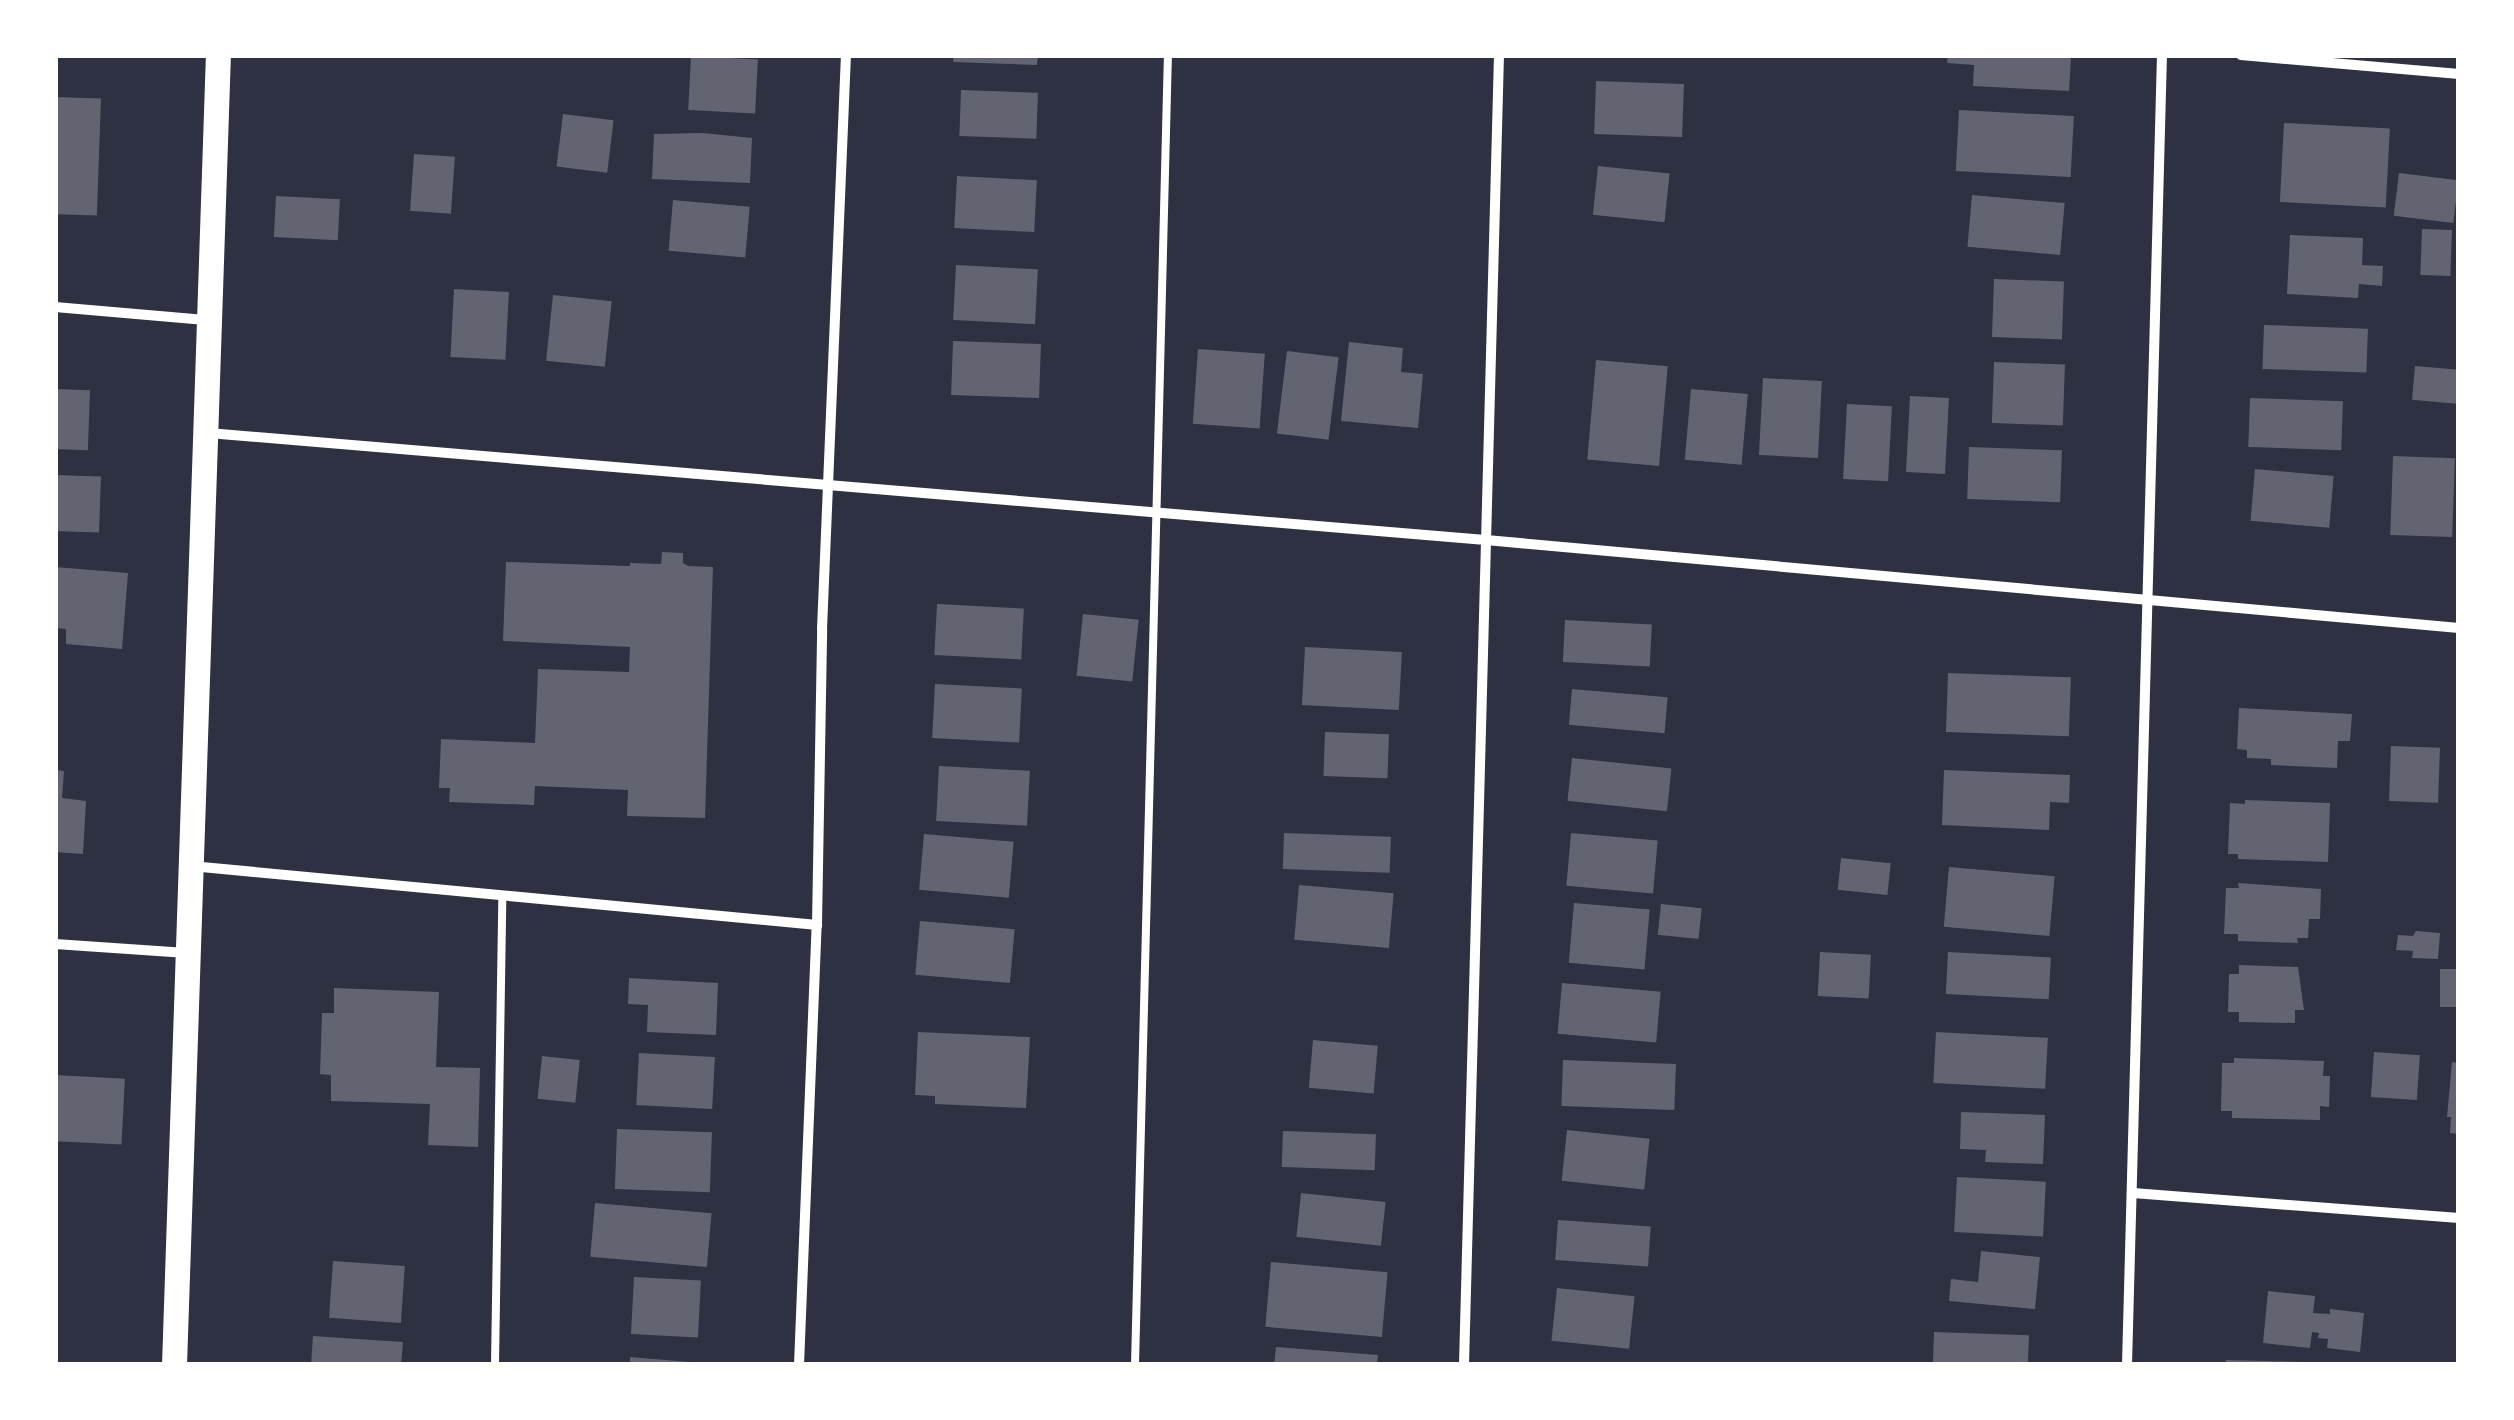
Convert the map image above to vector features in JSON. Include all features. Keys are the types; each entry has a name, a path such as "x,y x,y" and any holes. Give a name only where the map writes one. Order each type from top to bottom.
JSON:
{"main road":[{"path":"174,1365 218,55"}],"street":[{"path":"798,1365 846,55"},
{"path":"1464,1365 1498,55"},
{"path":"2127,1365 2162,55"},
{"path":"2241,55 2459,74"},
{"path":"55,307 209,320"},
{"path":"204,432 1486,540 2459,628"},
{"path":"190,866 817,925"},
{"path":"55,944 188,953"},
{"path":"2133,1193 2459,1218"}],"lane":[{"path":"1136,1365 1168,55"},
{"path":"495,1365 502,896"}],"building":[{"path":"954,55 1038,55 1037,65 953,62"},
{"path":"1948,55 2061,55 2071,59 2069,91 1973,86 1974,65 1947,63"},
{"path":"691,56 758,60 755,113 688,110"},
{"path":"1596,81 1684,84 1682,137 1594,134"},
{"path":"961,90 1038,93 1036,139 959,136"},
{"path":"55,97 101,99 97,216 55,214"},
{"path":"1959,110 2074,116 2071,177 1956,171"},
{"path":"563,114 614,120 607,173 557,167"},
{"path":"2284,123 2390,129 2386,207 2280,202"},
{"path":"654,134 752,138 750,183 652,179"},
{"path":"414,154 455,157 451,214 410,211"},
{"path":"1598,166 1670,174 1664,222 1593,215"},
{"path":"2399,173 2459,180 2453,223 2394,216"},
{"path":"957,176 1037,180 1034,232 954,228"},
{"path":"1972,195 2065,203 2060,255 1967,247"},
{"path":"276,196 340,199 338,240 274,237"},
{"path":"673,200 750,207 745,258 669,251"},
{"path":"2422,229 2452,230 2450,276 2420,275"},
{"path":"2290,235 2363,238 2362,265 2383,266 2382,286 2359,284 2358,298 2287,294"},
{"path":"956,265 1038,269 1035,324 953,320"},
{"path":"1994,279 2064,281 2062,339 1992,337"},
{"path":"454,289 509,292 505,360 450,357"},
{"path":"553,295 612,301 605,367 546,361"},
{"path":"2264,325 2368,329 2366,373 2262,369"},
{"path":"953,341 1041,344 1039,398 951,395"},
{"path":"1349,342 1403,348 1401,372 1423,374 1418,428 1341,421"},
{"path":"1198,349 1265,354 1260,428 1193,424"},
{"path":"1287,351 1339,357 1328,440 1277,433"},
{"path":"1596,360 1668,366 1659,466 1587,460"},
{"path":"1994,362 2065,364 2063,425 1992,423"},
{"path":"2415,366 2459,370 2456,404 2412,400"},
{"path":"1763,378 1822,381 1818,458 1759,455"},
{"path":"55,389 90,390 88,450 55,449"},
{"path":"1691,389 1748,394 1742,465 1685,460"},
{"path":"1910,396 1949,398 1945,474 1906,472"},
{"path":"2250,398 2343,401 2341,450 2248,447"},
{"path":"1847,404 1892,406 1888,481 1843,479"},
{"path":"1969,447 2062,450 2060,502 1967,499"},
{"path":"2393,456 2455,458 2452,537 2390,535"},
{"path":"2255,469 2334,476 2329,528 2250,521"},
{"path":"55,475 101,477 99,533 55,531"},
{"path":"662,552 683,553 683,563 688,566 713,567 705,818 627,816 628,790 535,786 534,805 449,802 450,788 439,788 441,739 535,743 538,669 629,672 630,647 503,641 506,562 630,566 661,564"},
{"path":"55,567 128,573 122,649 66,644 66,629 55,628"},
{"path":"937,604 1024,609 1021,659 934,655"},
{"path":"1083,614 1139,620 1132,682 1077,676"},
{"path":"1565,620 1652,625 1650,666 1563,662"},
{"path":"1305,647 1402,652 1399,710 1302,705"},
{"path":"1948,673 2071,677 2069,736 1946,732"},
{"path":"935,684 1022,689 1019,742 932,738"},
{"path":"1572,689 1668,697 1664,733 1569,725"},
{"path":"2239,708 2352,714 2350,741 2338,741 2337,768 2271,765 2271,759 2247,758 2247,750 2237,749"},
{"path":"1325,732 1389,734 1387,778 1323,776"},
{"path":"2391,746 2440,748 2438,803 2389,801"},
{"path":"1572,758 1671,768 1667,811 1568,801"},
{"path":"939,766 1030,771 1027,826 936,821"},
{"path":"55,770 64,771 62,798 86,801 83,854 55,852"},
{"path":"1944,770 2070,775 2069,803 2050,802 2049,830 1942,825"},
{"path":"2245,800 2330,803 2328,862 2238,859 2238,854 2228,854 2230,803 2245,804"},
{"path":"1284,833 1391,837 1390,873 1283,869"},
{"path":"1571,833 1658,841 1653,893 1566,886"},
{"path":"924,834 1014,842 1009,898 919,890"},
{"path":"1841,858 1891,863 1887,895 1838,890"},
{"path":"1949,867 2055,876 2049,936 1944,927"},
{"path":"2238,883 2321,889 2320,919 2309,919 2308,938 2297,938 2298,943 2238,941 2238,934 2224,934 2226,888 2239,888"},
{"path":"1299,885 1394,893 1389,948 1294,940"},
{"path":"1574,903 1650,910 1644,969 1569,963"},
{"path":"1661,904 1702,908 1699,939 1658,935"},
{"path":"920,921 1015,929 1010,983 915,975"},
{"path":"2416,931 2440,933 2438,959 2412,958 2413,951 2396,950 2398,935 2413,936"},
{"path":"1820,952 1871,955 1869,999 1818,996"},
{"path":"1948,952 2051,957 2049,999 1946,994"},
{"path":"2239,965 2298,967 2304,1010 2295,1010 2295,1023 2239,1022 2239,1012 2228,1012 2229,974 2239,974"},
{"path":"2440,969 2459,969 2459,1007 2440,1007"},
{"path":"629,978 718,983 716,1035 647,1032 648,1005 628,1004"},
{"path":"1562,983 1661,992 1656,1042 1558,1034"},
{"path":"334,988 439,992 436,1067 480,1068 478,1147 428,1145 430,1104 331,1101 331,1075 320,1074 322,1013 334,1013"},
{"path":"918,1032 1030,1037 1026,1108 935,1104 935,1096 915,1095"},
{"path":"1936,1032 2048,1038 2045,1089 1933,1083"},
{"path":"1313,1040 1378,1046 1374,1093 1309,1088"},
{"path":"2374,1052 2420,1055 2417,1100 2371,1097"},
{"path":"639,1053 715,1057 712,1109 636,1105"},
{"path":"542,1056 580,1060 575,1103 538,1099"},
{"path":"2234,1058 2324,1061 2323,1076 2330,1076 2329,1107 2320,1106 2320,1120 2232,1118 2232,1111 2221,1111 2222,1063 2234,1063"},
{"path":"1563,1060 1676,1064 1674,1110 1561,1106"},
{"path":"2452,1062 2459,1063 2459,1134 2450,1133 2451,1117 2447,1117"},
{"path":"55,1075 125,1079 121,1145 55,1141"},
{"path":"1961,1112 2045,1115 2043,1164 1985,1162 1986,1150 1960,1149"},
{"path":"617,1129 712,1132 710,1192 615,1189"},
{"path":"1567,1130 1650,1139 1644,1189 1562,1181"},
{"path":"1283,1131 1376,1134 1375,1170 1282,1167"},
{"path":"1957,1177 2046,1182 2043,1237 1954,1232"},
{"path":"1301,1193 1386,1202 1381,1246 1296,1237"},
{"path":"595,1203 712,1213 707,1267 590,1257"},
{"path":"1558,1220 1651,1226 1648,1266 1555,1260"},
{"path":"1981,1251 2040,1257 2035,1309 1949,1301 1951,1279 1978,1282"},
{"path":"333,1261 405,1266 401,1323 329,1318"},
{"path":"1271,1262 1388,1272 1382,1337 1265,1327"},
{"path":"634,1277 701,1281 698,1337 631,1334"},
{"path":"1557,1288 1635,1296 1629,1349 1551,1341"},
{"path":"2268,1291 2315,1296 2313,1313 2330,1314 2330,1309 2364,1313 2360,1352 2327,1348 2328,1339 2318,1338 2319,1333 2312,1332 2310,1348 2263,1343"},
{"path":"1934,1332 2029,1335 2028,1365 1933,1365"},
{"path":"313,1336 403,1342 401,1365 311,1365"},
{"path":"1276,1347 1378,1355 1377,1365 1274,1365"},
{"path":"630,1357 690,1362 690,1365 630,1365"},
{"path":"2226,1360 2306,1362 2306,1365 2226,1365"}]}
